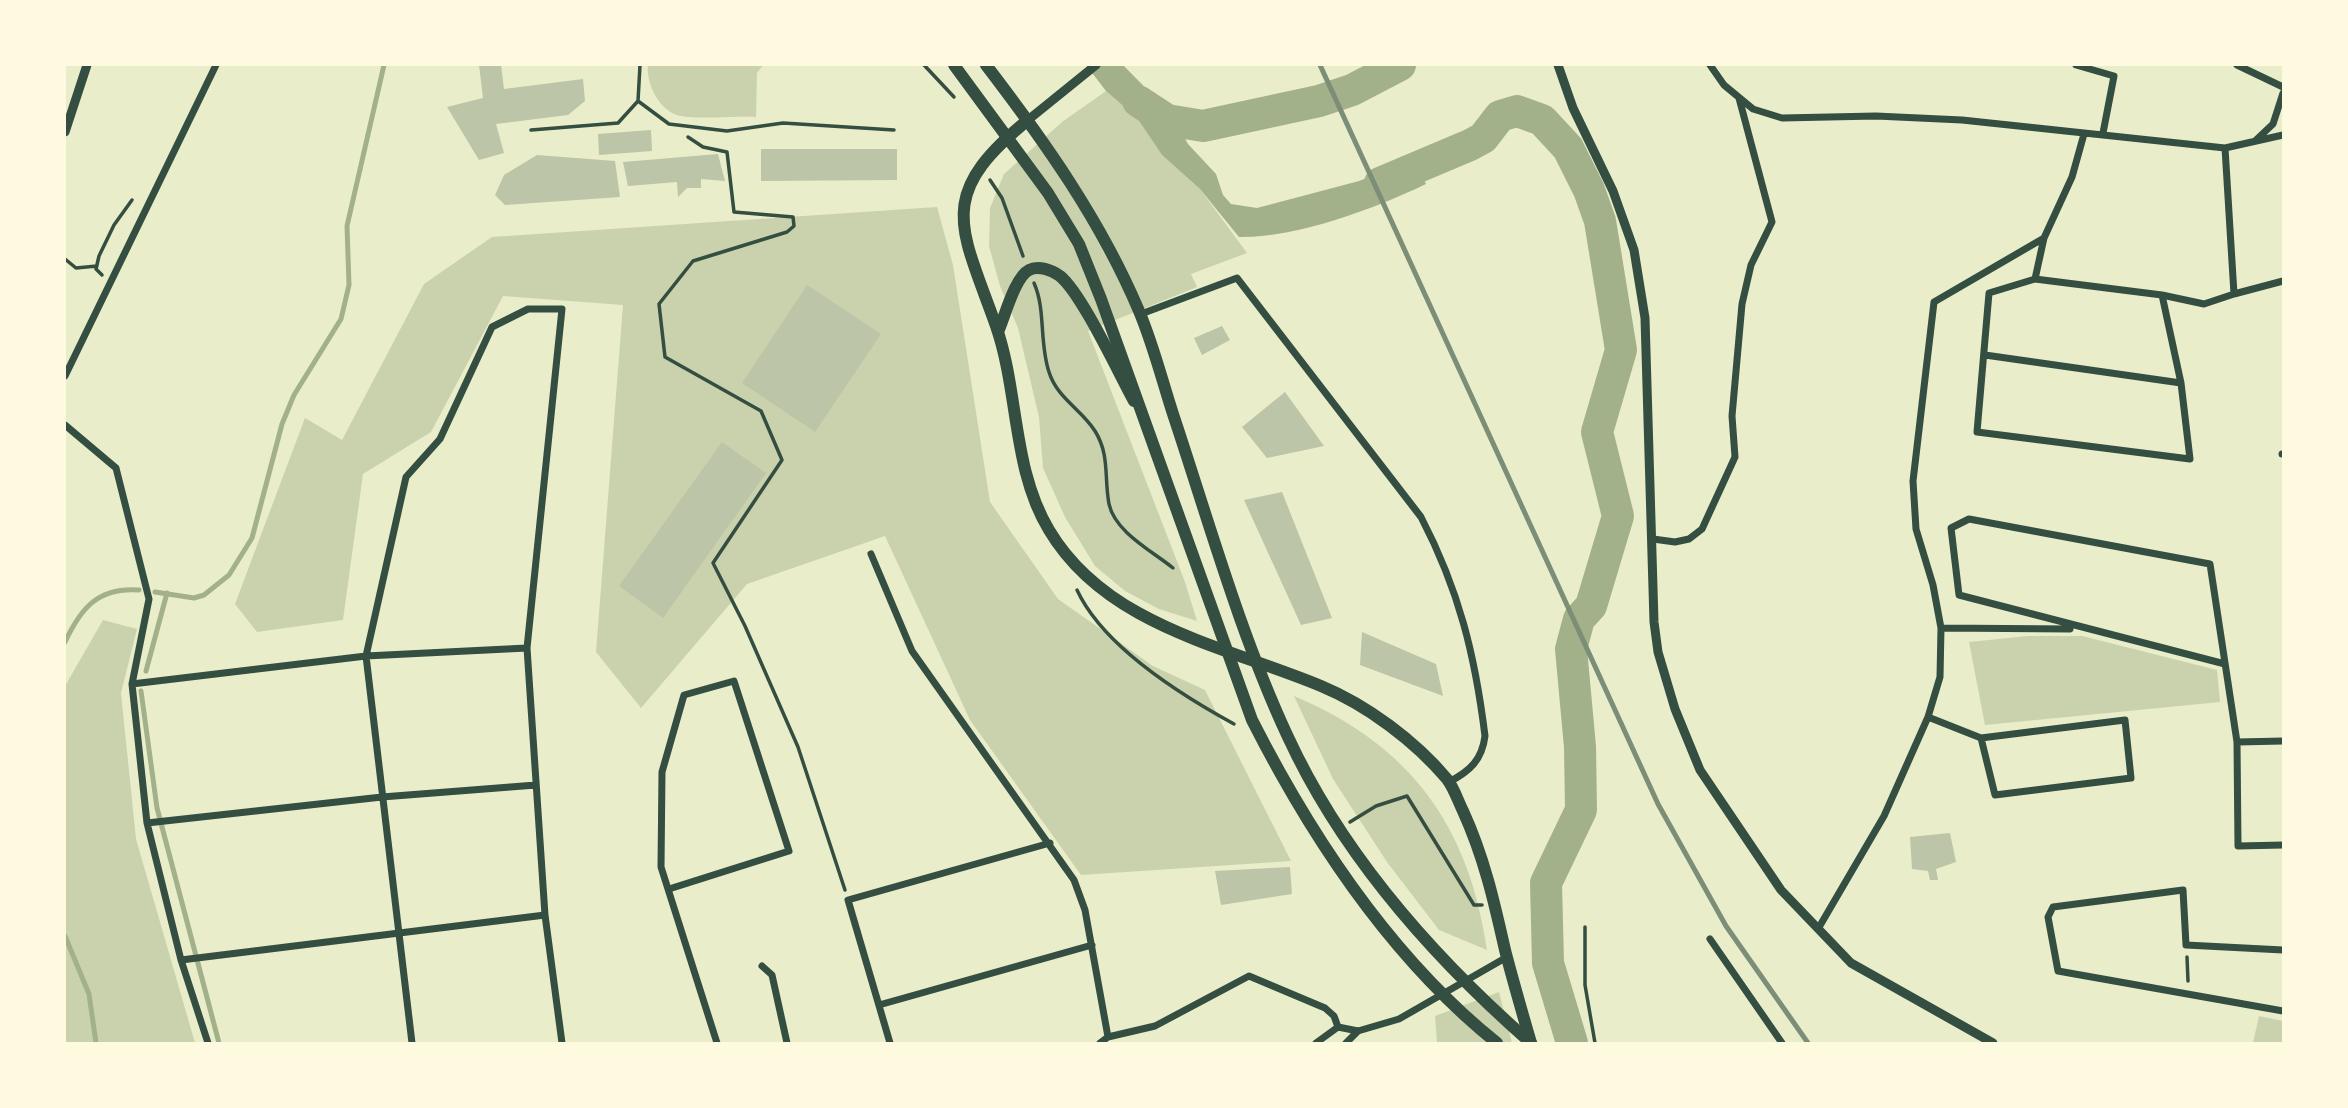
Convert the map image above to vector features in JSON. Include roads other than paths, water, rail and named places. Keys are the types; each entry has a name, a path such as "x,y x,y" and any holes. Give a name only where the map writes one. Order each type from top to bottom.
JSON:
{"main road":[{"path":"954,65 1048,193 1079,244 1252,720 1302,811 1357,895 1414,965 1497,1043"},
{"path":"986,65 1068,176 1117,262 1140,314 1246,636 1288,738 1339,828 1391,900 1478,996 1531,1043"},
{"path":"1028,120 1007,137 981,166 966,195 964,236 998,332 1029,484 1047,528 1070,563 1135,613 1325,687 1393,730 1421,752 1449,782 1479,845 1531,1043"},
{"path":"998,332 1016,286 1029,270 1046,269 1060,276 1072,291 1144,420"}],"street":[{"path":"65,132 87,65"},
{"path":"65,376 108,281 216,65"},
{"path":"1028,120 1096,65"},
{"path":"1558,65 1573,108 1613,191 1634,250 1646,318 1658,652 1675,709 1700,770 1781,890 1851,963 1993,1043"},
{"path":"1710,65 1724,85 1753,109 1782,118 1876,116 1938,119 2084,134 2103,133 2225,148 2283,135"},
{"path":"2076,65 2114,76 2103,133"},
{"path":"2237,65 2283,88"},
{"path":"2255,141 2273,124 2283,93"},
{"path":"1653,539 1675,542 1689,539 1702,529 1735,457 1732,416 1742,304 1751,265 1772,222 1739,98"},
{"path":"2035,279 2044,238 2072,177 2084,134"},
{"path":"2225,148 2234,294"},
{"path":"1818,929 1884,816 1928,717 1940,677 1941,628 1933,585 1916,529 1913,481 1934,302 2044,238"},
{"path":"1140,314 1237,278 1421,517 1441,554 1467,628 1485,736 1483,752 1477,762 1469,771 1449,782"},
{"path":"2162,295 2181,383 2190,459 1977,432 1989,293 2035,279 2162,295 2204,304 2283,281"},
{"path":"412,1043 366,656 406,477 440,439 492,327 528,309 562,309 527,648 545,915 562,1043"},
{"path":"1985,355 2181,383"},
{"path":"65,425 116,468 149,599 132,684 147,823 181,960 208,1043"},
{"path":"2225,664 1959,595 1951,528 1969,519 2210,564 2237,742 2238,846 2283,845"},
{"path":"871,554 912,651 1074,880 1085,910 1108,1037"},
{"path":"1941,628 2082,629"},
{"path":"132,684 366,656 527,648"},
{"path":"669,889 789,851 734,681 684,695 662,772 661,867 717,1043"},
{"path":"1928,717 1981,738 2125,720 2131,778 1995,795 1981,738"},
{"path":"2237,742 2283,741"},
{"path":"147,823 382,797 536,785"},
{"path":"890,1043 848,900 1050,843"},
{"path":"2283,950 2186,945 2183,890 2053,907 2048,917 2058,971 2283,1011"},
{"path":"181,960 545,915"},
{"path":"1710,939 1783,1043"},
{"path":"879,1005 1092,945"},
{"path":"1317,1043 1338,1027 1358,1031 1399,1019 1507,957"},
{"path":"762,966 772,975 787,1043"},
{"path":"1100,1043 1108,1037 1155,1026 1249,976 1325,1008 1334,1016 1338,1027"},
{"path":"1346,1043 1358,1031"}],"lane":[{"path":"531,130 618,123 638,101 640,65"},
{"path":"638,101 669,124 727,131 783,123 894,130"}],"waterway":[{"path":"155,592 194,598 204,595 229,575 252,538 282,424 294,395 341,319 349,285 347,226 384,65"},
{"path":"1138,101 1167,120 1203,126 1319,101 1352,90 1400,65"},
{"path":"1380,183 1470,145 1483,138 1500,116 1517,111 1542,120 1568,148 1589,190 1600,221 1621,350 1597,432 1618,516 1591,606 1579,619 1571,649 1580,747 1581,810 1546,883 1548,963 1572,1043"},
{"path":"65,642 78,619 93,602 112,592 139,590"},
{"path":"146,671 167,593"},
{"path":"141,691 157,808 219,1043"},
{"path":"65,936 89,994 96,1043"}],"railway":[{"path":"1320,65 1658,804 1726,926 1808,1043"}]}
